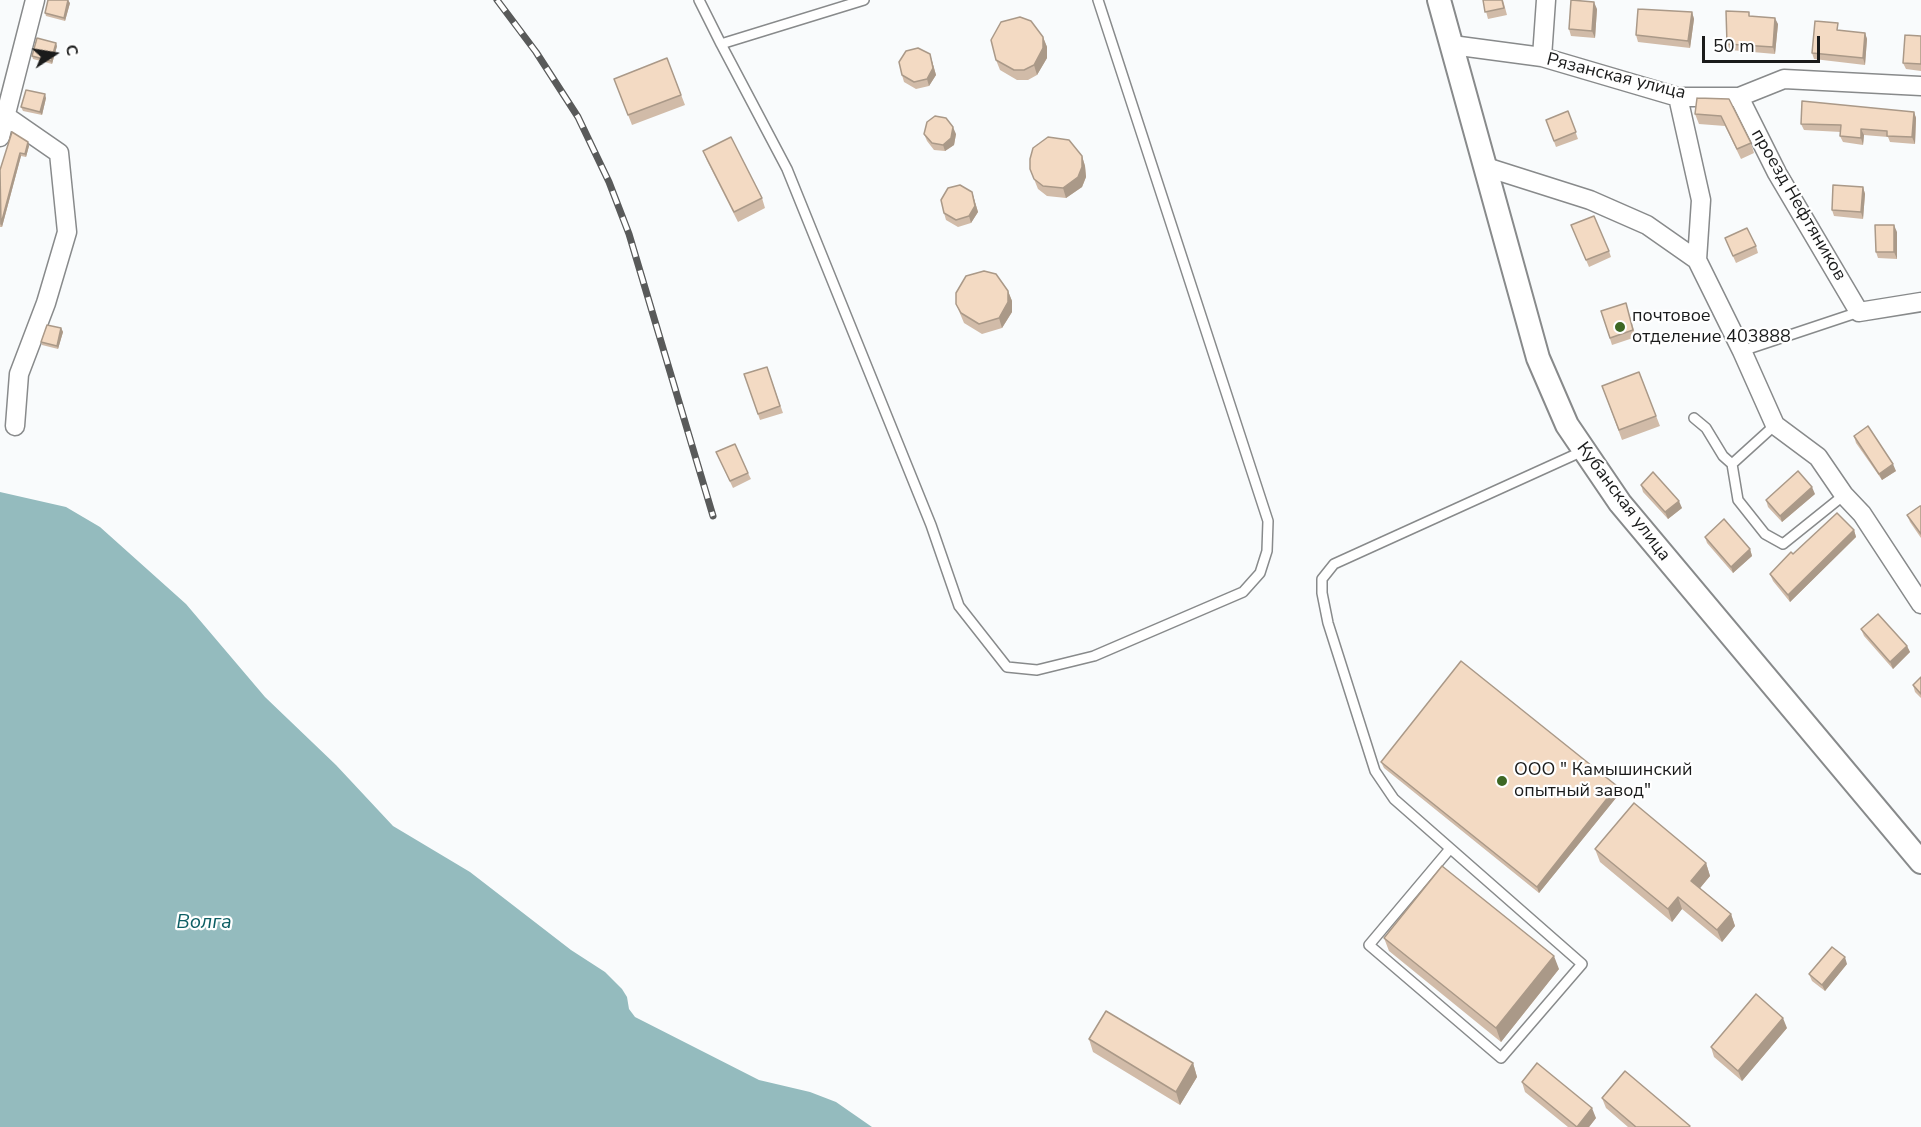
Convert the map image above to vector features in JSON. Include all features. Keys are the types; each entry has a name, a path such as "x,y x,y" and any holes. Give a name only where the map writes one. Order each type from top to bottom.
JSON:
{"street":[{"path":"0,137 7,117 35,0"},
{"name":"Кубанская улица","path":"1439,0 1538,358 1552,396 1583,451 1620,503 1921,862"},
{"path":"1542,57 1546,0"},
{"name":"Рязанская улица","path":"1452,45 1542,57 1678,97 1739,97 1784,79 1921,86"},
{"path":"1678,97 1701,200 1697,260"},
{"name":"проезд Нефтяников","path":"1739,97 1777,173 1860,312"},
{"path":"7,117 59,153 67,232 46,303 19,374 15,426"},
{"path":"1486,167 1590,200 1647,225 1697,260 1775,425 1818,457 1844,495 1862,514 1921,604"},
{"path":"1860,312 1921,302"}],"lane":[{"path":"699,0 788,169 931,525 959,606 1007,667 1037,670 1095,656 1243,592 1260,573 1267,551 1268,521 1098,0"},
{"path":"721,44 864,0"},
{"path":"1742,351 1860,312"},
{"path":"1694,418 1706,428 1723,456 1732,464 1738,500 1765,534 1783,544 1844,495"},
{"path":"1732,464 1775,425"},
{"path":"1449,850 1369,945 1501,1058 1582,964 1449,850 1394,799 1375,771 1328,624 1322,593 1322,579 1335,564 1583,451"}],"water":[{"name":"Волга","path":"0,492 66,507 100,527 186,604 265,697 336,765 393,826 470,872 571,950 605,972 622,989 627,997 629,1009 635,1017 759,1080 810,1092 836,1102 872,1127 0,1127"}],"building":[{"path":"48,0 68,0 64,18 45,13"},
{"path":"1483,0 1502,0 1504,8 1485,12"},
{"path":"1571,0 1594,2 1592,31 1569,29"},
{"path":"1638,9 1692,12 1688,41 1636,35"},
{"path":"1726,11 1749,12 1749,16 1775,18 1773,47 1727,44"},
{"path":"1020,17 1031,21 1043,37 1043,48 1034,65 1024,70 1014,70 996,60 991,40 1001,22"},
{"path":"1815,21 1838,23 1837,30 1865,33 1863,58 1812,53"},
{"path":"1905,35 1921,36 1921,64 1903,63"},
{"path":"37,38 56,43 51,61 32,56"},
{"path":"918,48 930,54 933,68 927,79 914,82 902,75 899,62 906,51"},
{"path":"667,58 681,95 628,115 614,79"},
{"path":"26,90 45,94 40,112 21,107"},
{"path":"1697,98 1729,99 1751,143 1737,149 1721,116 1695,114"},
{"path":"1802,101 1914,112 1912,137 1887,136 1887,131 1861,129 1861,138 1840,136 1841,125 1801,124"},
{"path":"1568,111 1576,132 1554,141 1546,120"},
{"path":"935,116 946,118 953,127 951,138 943,145 932,143 924,134 927,122"},
{"path":"12,132 28,142 25,154 20,153 1,224 0,170"},
{"path":"731,137 762,198 734,212 703,151"},
{"path":"1048,137 1069,140 1082,156 1082,167 1078,177 1063,188 1043,186 1034,179 1030,169 1033,148"},
{"path":"960,185 972,192 975,206 969,216 956,220 944,213 941,200 948,188"},
{"path":"1833,185 1863,187 1861,212 1832,210"},
{"path":"1594,216 1609,251 1586,260 1571,225"},
{"path":"1875,225 1894,225 1894,252 1876,252"},
{"path":"1747,228 1756,246 1733,256 1725,238"},
{"path":"984,271 996,274 1008,291 1008,302 999,318 979,324 961,313 956,304 956,293 966,276"},
{"name":"почтовое отделение 403888","path":"1626,303 1633,330 1610,338 1601,311"},
{"path":"47,325 61,328 57,346 41,342"},
{"path":"767,367 780,406 758,414 744,374"},
{"path":"1639,372 1656,416 1619,430 1602,386"},
{"path":"1868,426 1893,464 1879,474 1854,436"},
{"path":"735,444 748,473 730,481 716,452"},
{"path":"1798,471 1812,487 1780,516 1766,500"},
{"path":"1653,472 1679,501 1665,512 1641,485"},
{"path":"1921,506 1921,534 1907,515"},
{"path":"1837,513 1854,530 1788,595 1770,574 1791,552 1793,554"},
{"path":"1724,519 1750,549 1731,567 1705,537"},
{"path":"1878,614 1907,646 1890,662 1861,629"},
{"name":"ООО \" Камышинский опытный завод\"","path":"1461,661 1617,786 1537,887 1381,762"},
{"path":"1921,677 1921,694 1913,685"},
{"path":"1634,803 1706,863 1691,881 1731,914 1717,930 1678,897 1668,909 1595,849"},
{"path":"1442,866 1554,956 1496,1028 1384,938"},
{"path":"1832,947 1845,957 1822,985 1809,974"},
{"path":"1756,994 1783,1018 1738,1071 1711,1047"},
{"path":"1106,1011 1193,1063 1176,1092 1089,1039"},
{"path":"1537,1063 1592,1108 1577,1127 1522,1082"},
{"path":"1625,1071 1690,1126 1636,1127 1602,1098"}],"railway":[{"path":"497,0 536,52 578,117 609,182 629,234 713,516"}],"place":[{"name":"почтовое отделение 403888","path":"1620,327"},
{"name":"ООО \" Камышинский опытный завод\"","path":"1502,781"}]}
